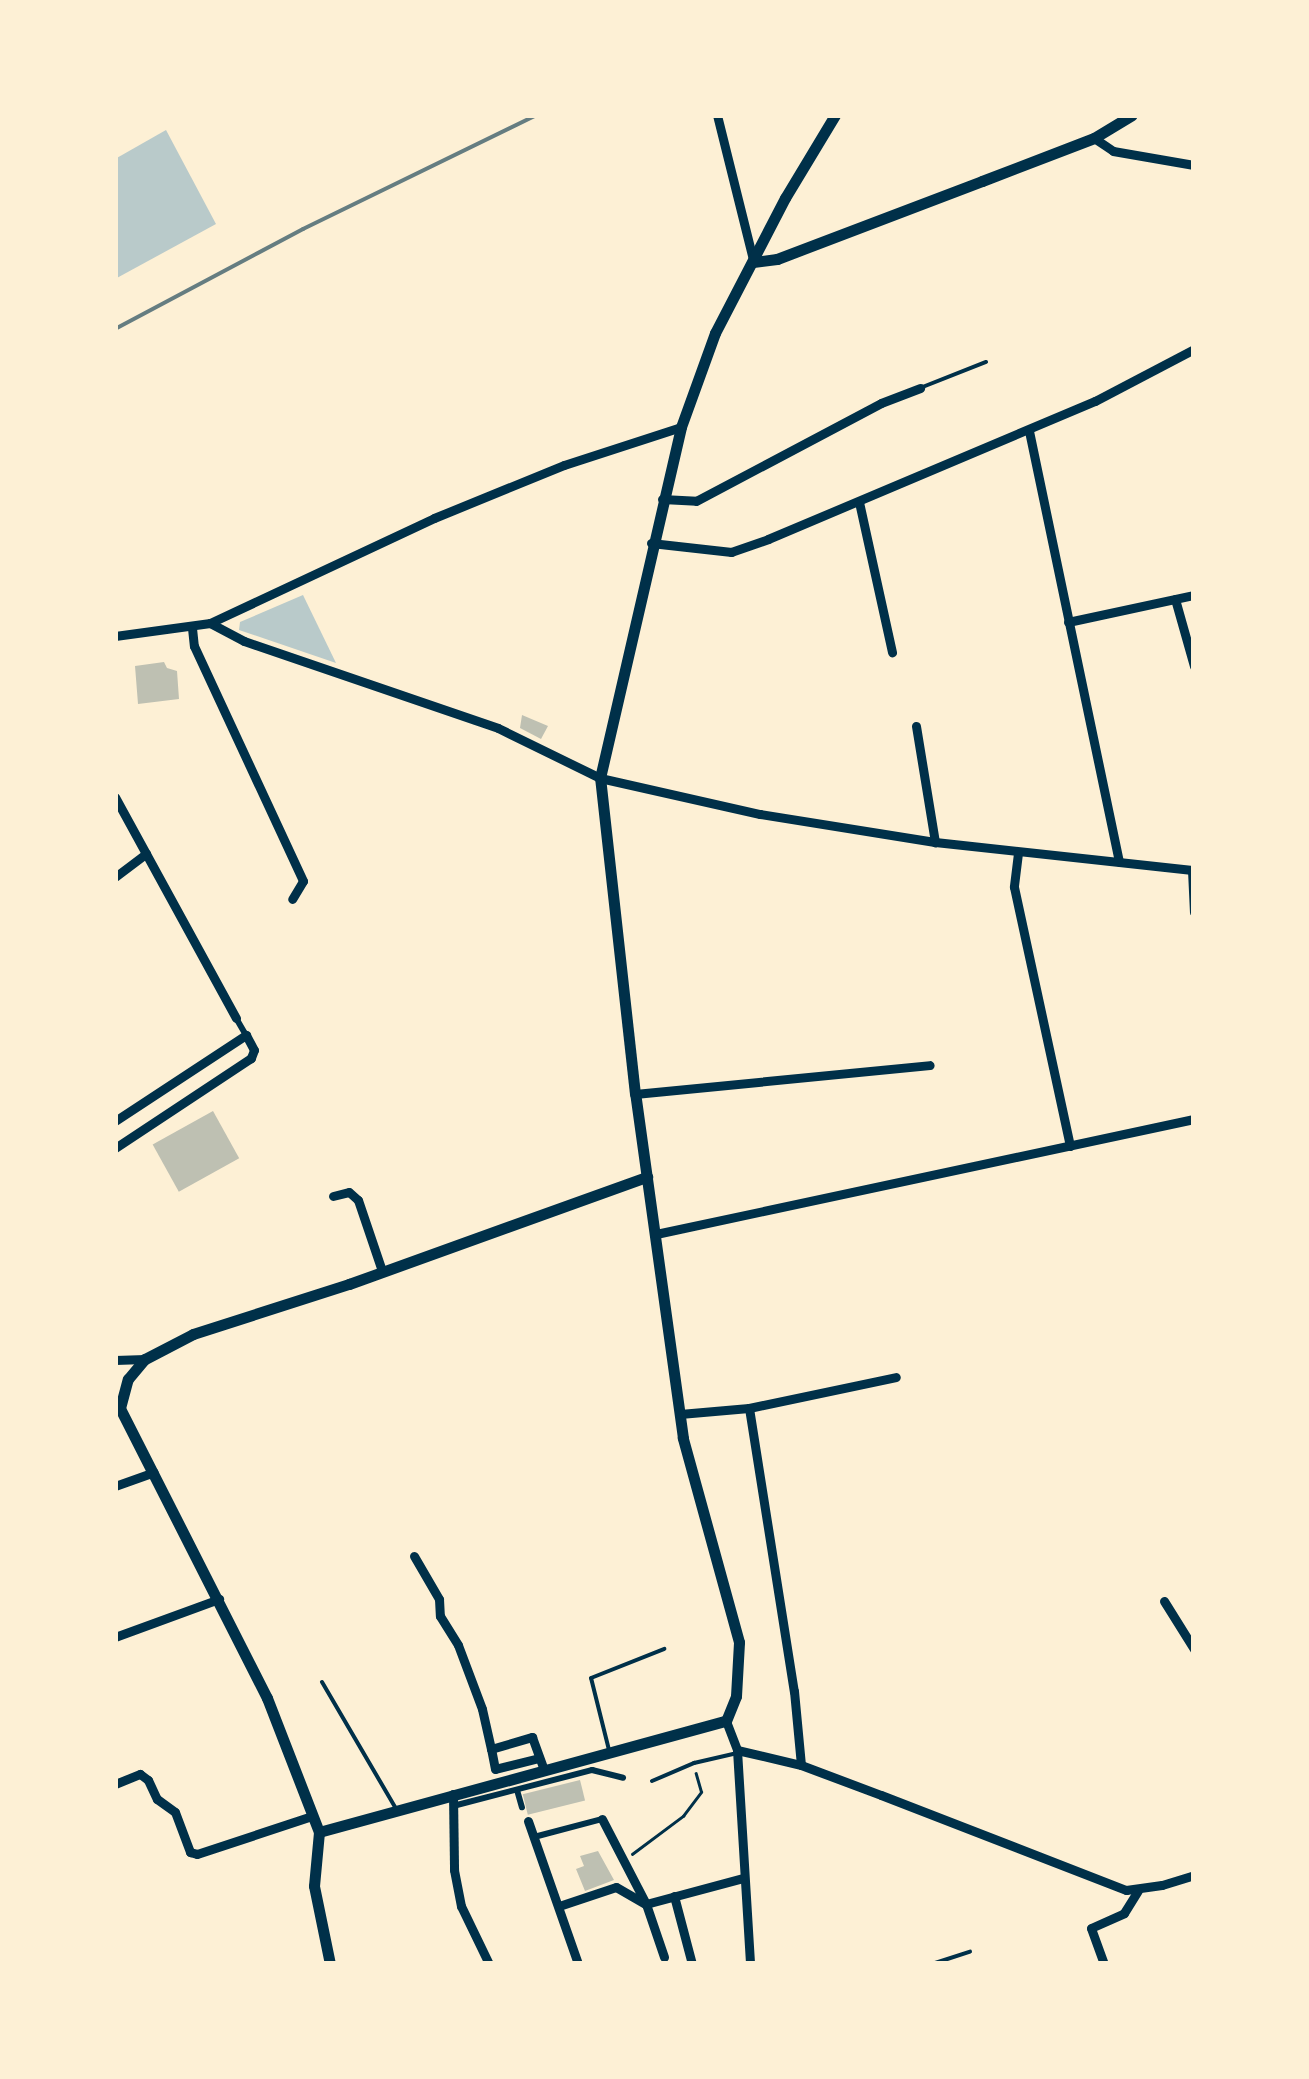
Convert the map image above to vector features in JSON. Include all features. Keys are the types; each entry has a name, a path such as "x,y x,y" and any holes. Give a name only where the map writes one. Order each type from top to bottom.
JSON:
{"street":[{"path":"716,115 753,262"},
{"path":"750,1964 738,1751 726,1720 736,1696 738,1642 693,1482 680,1414 634,1094 600,778 681,427 715,332 785,198 835,115"},
{"path":"753,262 778,259 1094,138 1132,115"},
{"path":"1094,138 1113,150 1194,165"},
{"path":"651,544 731,552 1029,430 1194,349"},
{"path":"662,500 696,501 881,403 920,388"},
{"path":"115,636 210,623 434,518 564,465 681,427"},
{"path":"1029,430 1119,862"},
{"path":"859,502 892,652"},
{"path":"1068,622 1194,595"},
{"path":"1175,600 1194,666"},
{"path":"210,623 244,641 498,728 600,778 760,814 935,842 1193,870 1194,912"},
{"path":"192,628 194,646 303,881 292,900"},
{"path":"916,726 935,842"},
{"path":"115,798 254,1050 251,1058 115,1148"},
{"path":"1018,853 1014,887 1070,1146"},
{"path":"115,878 146,854"},
{"path":"115,1121 246,1035"},
{"path":"634,1094 930,1066"},
{"path":"656,1234 1194,1119"},
{"path":"330,1964 314,1886 320,1832 267,1698 117,1403 128,1379 145,1359 193,1334 647,1178"},
{"path":"333,1196 349,1192 358,1200 382,1272"},
{"path":"115,1360 145,1359"},
{"path":"680,1414 749,1408 896,1377"},
{"path":"749,1408 787,1641 800,1766"},
{"path":"115,1486 154,1472"},
{"path":"414,1556 439,1599 440,1616 458,1646 482,1709 496,1775"},
{"path":"115,1637 218,1599"},
{"path":"1164,1601 1194,1650"},
{"path":"453,1799 496,1775 726,1720"},
{"path":"490,1749 532,1736 541,1763"},
{"path":"738,1751 800,1766 1138,1891 1193,1877"},
{"path":"320,1832 397,1811 517,1790 592,1770 622,1778"},
{"path":"115,1784 140,1774 148,1780 158,1799 175,1812 190,1852 198,1854 312,1816"},
{"path":"517,1790 578,1964"},
{"path":"453,1799 454,1870 461,1906 488,1964"},
{"path":"534,1837 602,1819 646,1904 664,1956"},
{"path":"560,1906 616,1887 646,1904 743,1878"},
{"path":"1104,1964 1090,1928 1124,1913 1138,1891"},
{"path":"674,1896 692,1964"}],"lane":[{"path":"920,388 986,362"},
{"path":"608,1750 590,1678 664,1648"},
{"path":"322,1682 397,1811"},
{"path":"652,1781 694,1762 738,1751"},
{"path":"932,1964 970,1952"}],"path":[{"path":"622,1860 683,1816 692,1804 700,1792 694,1762"}],"shaded area":[{"path":"166,130 216,224 115,279 115,159"},
{"path":"303,595 336,663 239,630 240,622"}],"building":[{"path":"164,662 167,668 177,671 179,699 138,704 135,666"},
{"path":"522,715 548,726 541,739 520,728"},
{"path":"213,1111 239,1158 179,1192 153,1144"},
{"path":"580,1780 585,1800 528,1815 523,1794"},
{"path":"598,1851 614,1880 585,1891 576,1869 584,1866 580,1856"}],"railway":[{"path":"115,329 303,229 537,115"}]}
